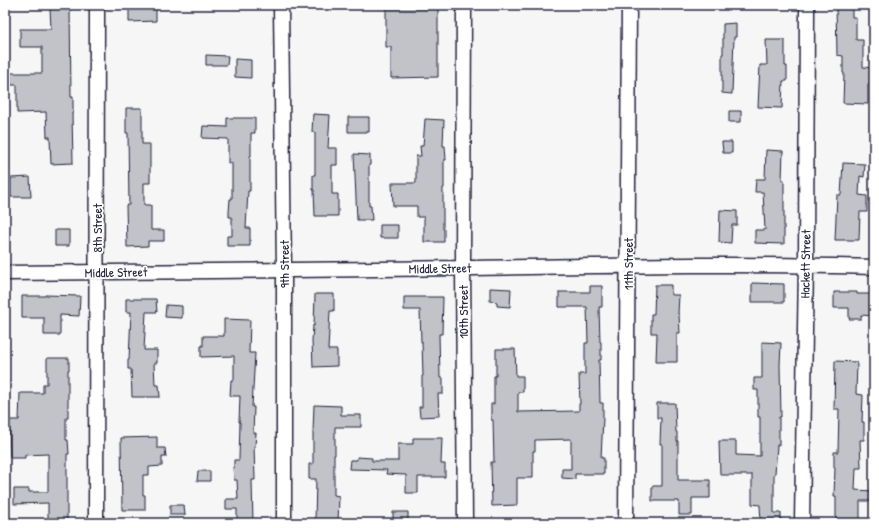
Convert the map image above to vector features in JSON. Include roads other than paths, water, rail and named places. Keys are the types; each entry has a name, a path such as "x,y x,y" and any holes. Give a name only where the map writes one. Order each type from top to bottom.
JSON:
{"street":[{"name":"8th Street","path":"96,523 97,5"},
{"name":"9th Street","path":"281,5 284,270 284,523"},
{"name":"10th Street","path":"464,5 464,523"},
{"name":"11th Street","path":"626,523 629,5"},
{"name":"Hackett Street","path":"802,523 806,265 807,5"},
{"name":"Middle Street","path":"5,273 628,266 806,265 874,267"}]}
